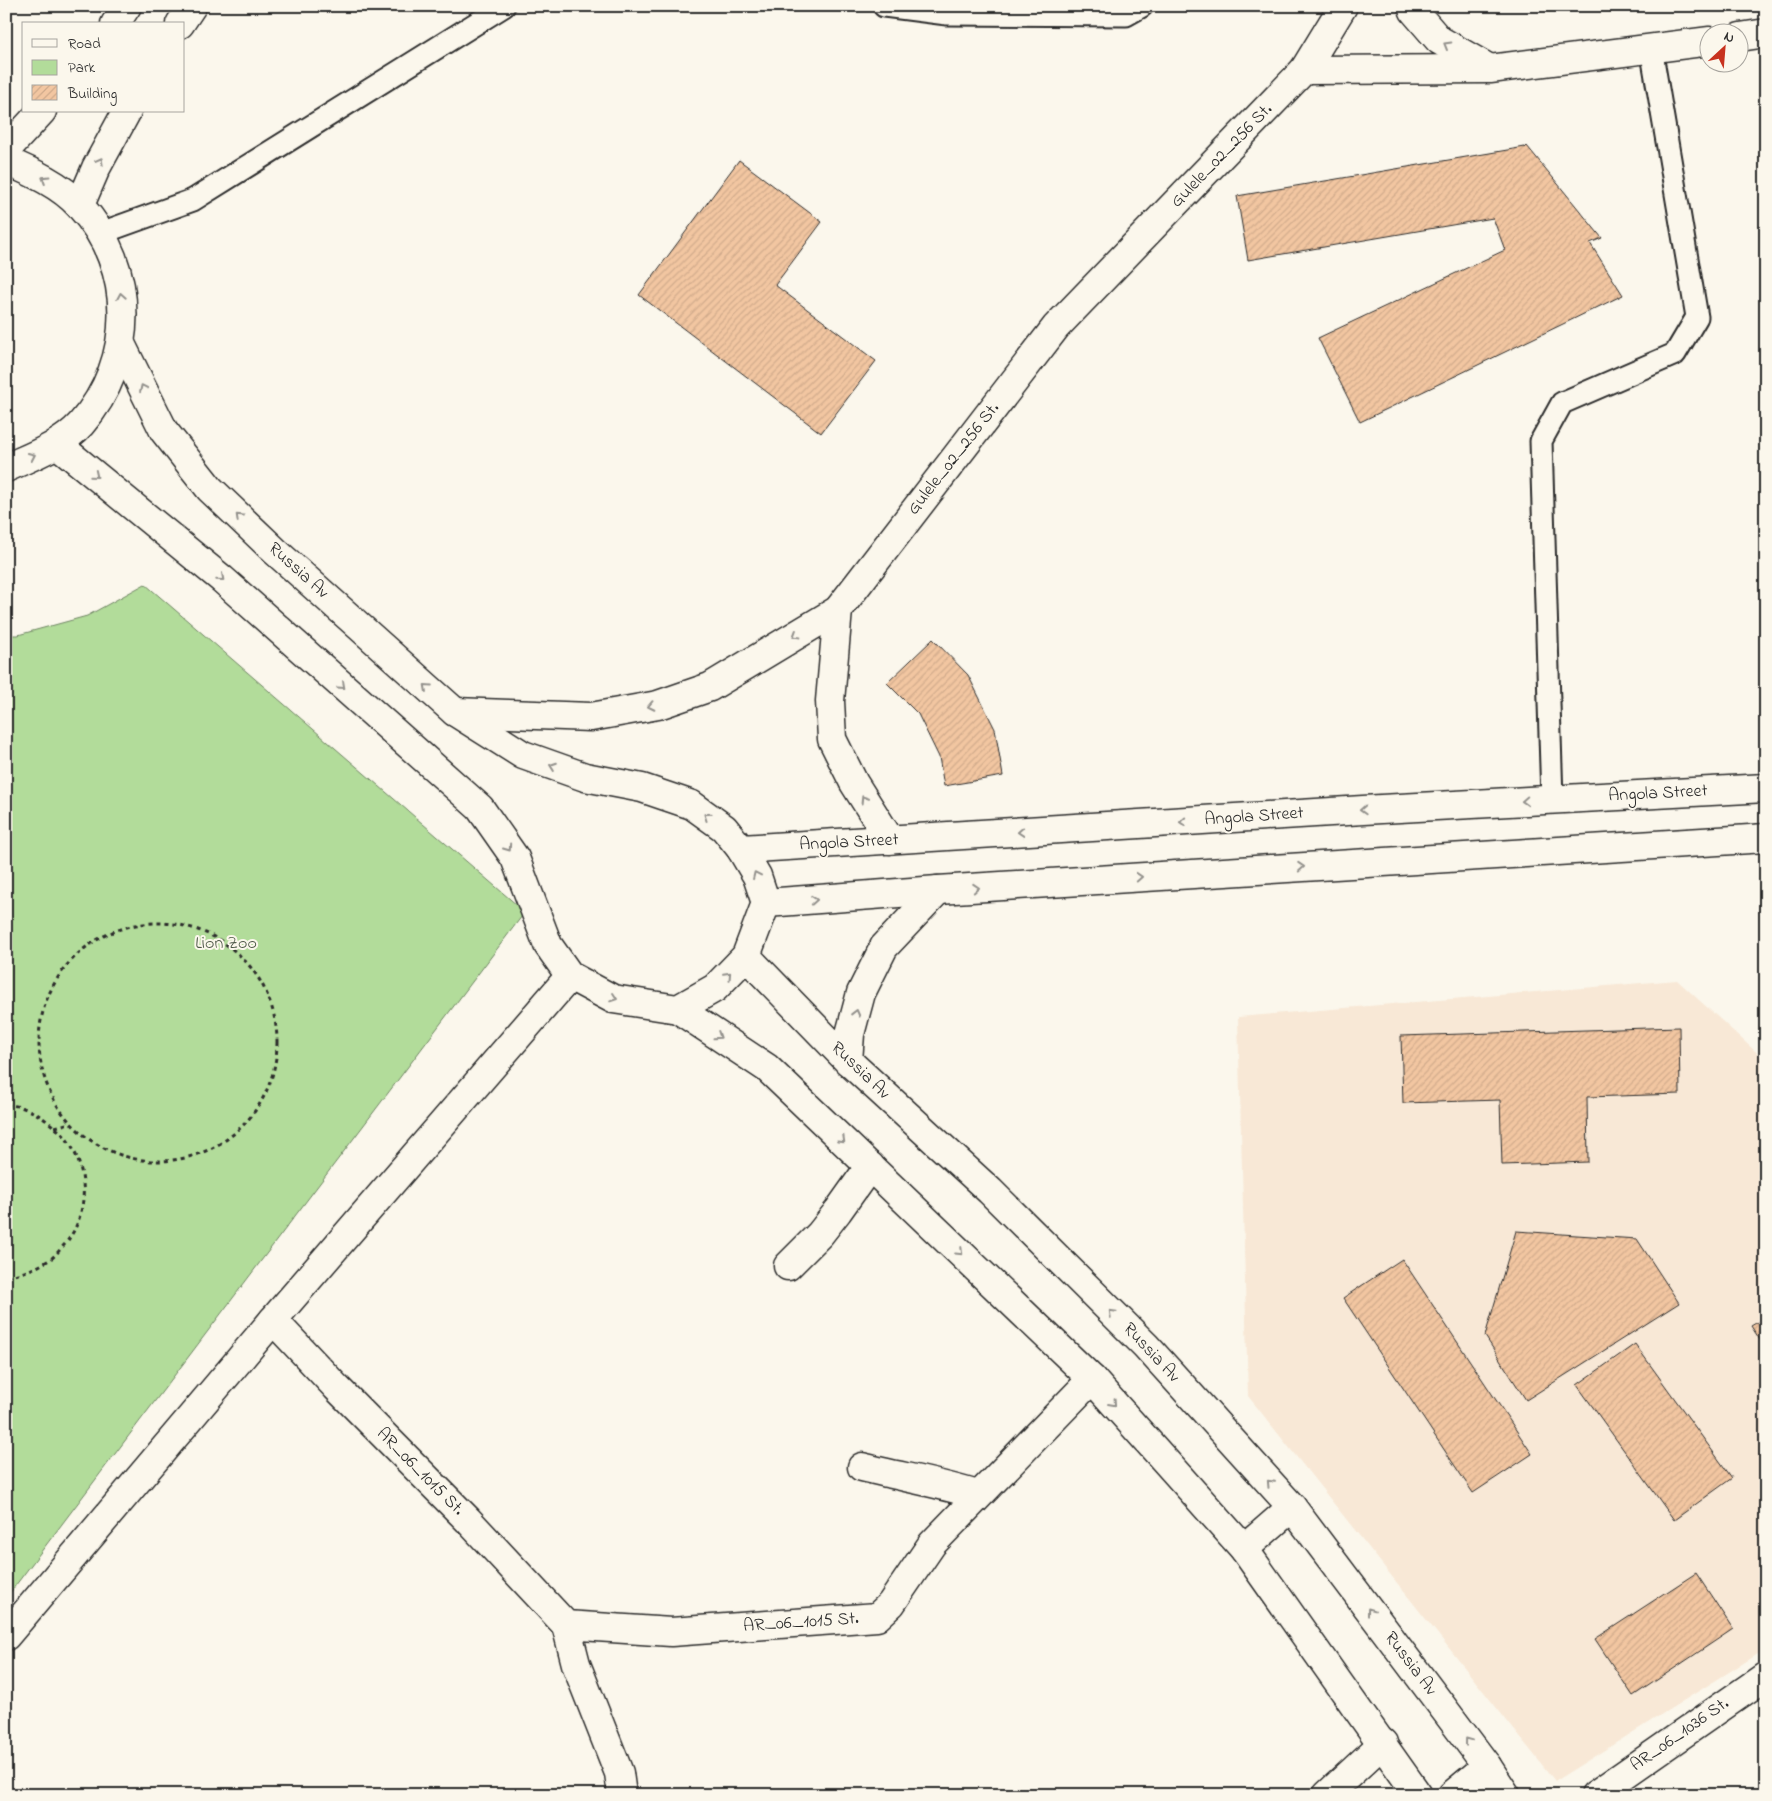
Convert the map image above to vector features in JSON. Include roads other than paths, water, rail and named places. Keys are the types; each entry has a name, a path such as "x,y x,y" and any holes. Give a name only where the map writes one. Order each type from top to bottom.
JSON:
{"main road":[{"path":"116,22 126,6"},
{"path":"181,22 192,6"},
{"name":"Gulele_02_256 St.","path":"455,712 591,717 658,704 710,687 838,610 1056,328 1304,70 1343,6"},
{"path":"1412,6 1414,11 1439,40 1490,69"},
{"path":"1750,36 1766,34"},
{"path":"1304,70 1490,69 1700,42"},
{"path":"6,150 41,112"},
{"path":"80,205 96,168 126,112"},
{"path":"6,161 44,178 80,205 101,233 117,268 123,306 121,344 112,374 99,401 80,425 57,444 6,468"},
{"name":"Russia Av","path":"121,344 164,431 210,489 275,551 455,712 523,755 585,777 642,788 692,805 724,828 742,849 757,876 766,903"},
{"path":"57,444 222,579 480,808 515,858 548,945 570,976 613,999 678,1009 767,1068 1092,1379 1244,1549 1418,1795"},
{"path":"838,610 830,700 832,739 854,784 890,840"},
{"name":"Angola Street","path":"742,849 1766,788"},
{"path":"678,1009 715,988 746,956 766,903 938,890 1766,838"},
{"path":"848,1061 850,1034 861,994 884,947 938,890"},
{"name":"Russia Av","path":"746,956 848,1061 990,1191 1146,1346 1292,1507 1487,1766 1506,1795"},
{"path":"6,1636 273,1320 570,976"},
{"path":"788,1266 820,1234 870,1166"},
{"name":"AR_06_1015 St.","path":"273,1320 336,1387 468,1520 566,1625 576,1664 619,1773 622,1795"},
{"name":"AR_06_1015 St.","path":"566,1625 671,1632 877,1617 891,1604 932,1544 977,1495 1092,1379"},
{"path":"862,1467 904,1478 950,1486 977,1495"},
{"path":"1244,1549 1292,1507"},
{"name":"AR_06_1036 St.","path":"1595,1795 1766,1676"},
{"path":"1327,1795 1383,1743"},
{"path":"1452,1795 1487,1766"}],"lane":[{"path":"101,233 193,200 504,6"},
{"path":"884,6 947,14 1126,15 1142,6"},
{"path":"1552,800 1541,441 1562,403 1675,354 1697,317 1651,48"}],"park label":[{"name":"Lion Zoo","path":"226,944"}]}
